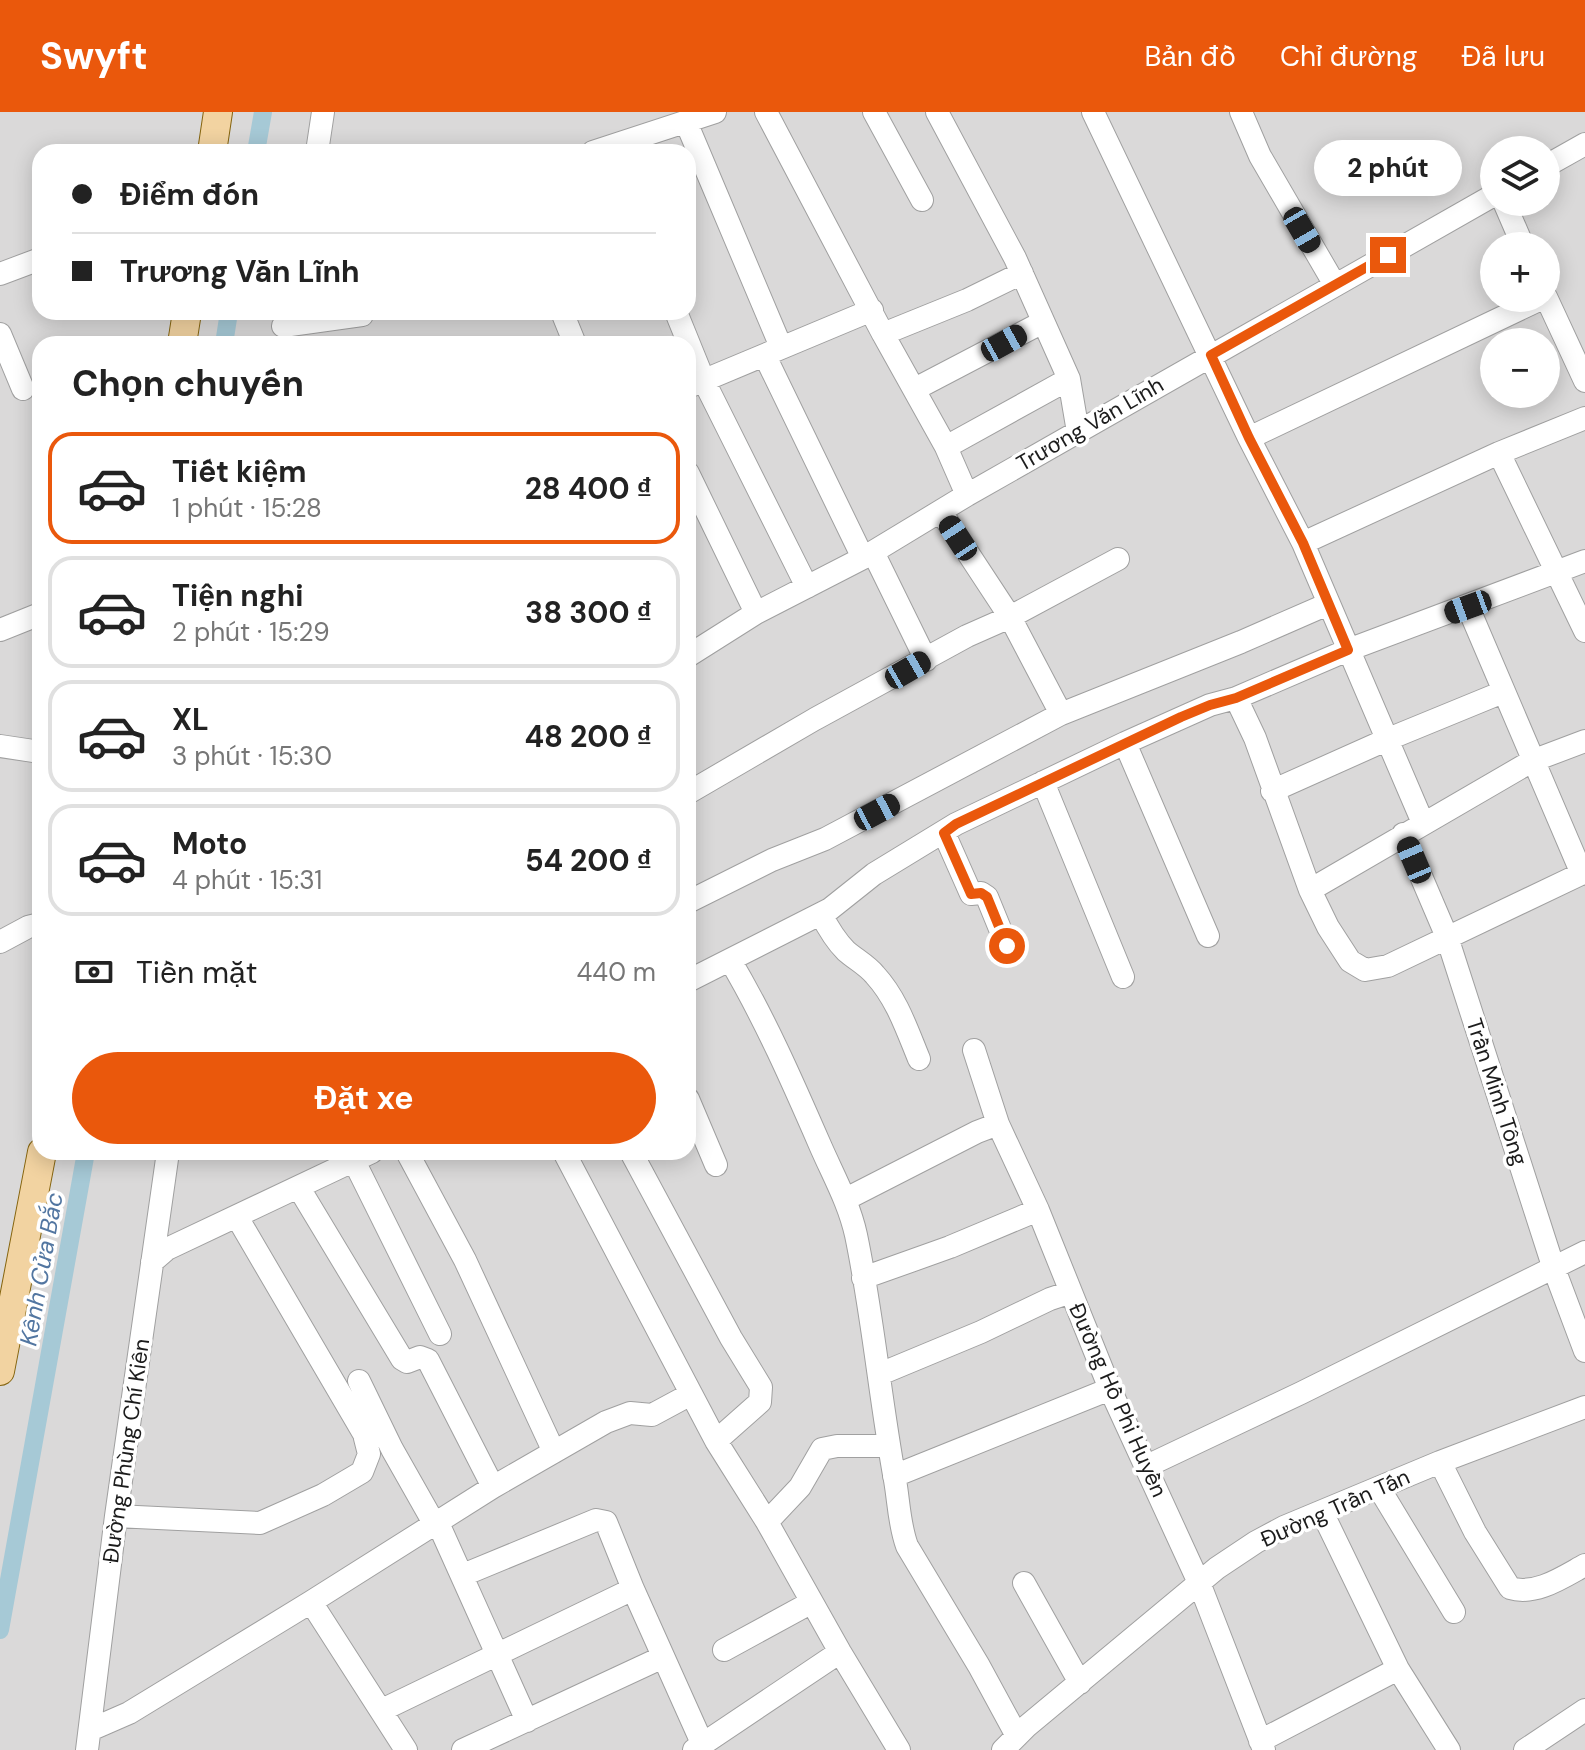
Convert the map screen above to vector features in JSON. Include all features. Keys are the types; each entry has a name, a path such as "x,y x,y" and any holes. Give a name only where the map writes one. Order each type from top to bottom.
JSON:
{"main road":[{"path":"213,144 218,112"},
{"path":"0,1371 40,1160"}],"street":[{"path":"318,144 323,112"},
{"path":"624,144 715,112"},
{"path":"766,112 946,447 967,495"},
{"path":"874,112 922,200"},
{"path":"937,112 1022,273 1069,379 1078,432"},
{"path":"1093,112 1249,438 1303,543 1423,823"},
{"path":"1241,112 1260,156 1335,285"},
{"path":"686,122 694,144"},
{"path":"1560,158 1585,144"},
{"path":"696,148 773,351 868,555 926,660"},
{"name":"Trương Văn Lĩnh","path":"696,643 868,555 967,495 1480,203"},
{"path":"0,274 32,262"},
{"path":"883,334 967,300 1022,273"},
{"path":"807,587 696,384 872,310"},
{"path":"1249,438 1514,312"},
{"path":"1552,312 1585,381"},
{"path":"283,327 329,320"},
{"path":"915,389 1043,322"},
{"path":"0,334 23,389"},
{"path":"946,447 1069,379"},
{"path":"1303,543 1499,453 1585,418"},
{"path":"1499,453 1585,631"},
{"path":"696,489 756,613"},
{"path":"941,512 1010,617 1061,714"},
{"path":"696,788 967,636 1010,617 1118,559"},
{"path":"696,977 821,914 884,868 944,833 1125,743 1348,650 1585,561"},
{"path":"696,898 772,860 825,839 1061,714 1328,604"},
{"path":"1236,698 1255,738 1310,890 1328,927 1350,961 1365,970 1388,966 1584,873 1532,761 1468,607"},
{"path":"0,630 32,617"},
{"path":"1272,791 1503,692"},
{"path":"1310,890 1532,761 1585,741"},
{"path":"1125,743 1208,936"},
{"path":"0,746 32,751"},
{"path":"1043,782 1123,977"},
{"path":"944,833 971,894 981,893 987,897 1007,946"},
{"name":"Trần Minh Tông","path":"1403,834 1447,937 1553,1266 1585,1351"},
{"path":"821,914 832,935 873,971 885,986 897,1006 919,1059"},
{"path":"0,942 32,926"},
{"path":"730,960 758,1011 846,1199 880,1374 900,1525 912,1557 979,1666 1010,1743"},
{"name":"Đường Hồ Phi Huyền","path":"974,1050 998,1124 1038,1210 1110,1389 1200,1585 1262,1746"},
{"path":"696,1118 716,1165"},
{"path":"846,1199 998,1124"},
{"name":"Đường Phùng Chí Kiên","path":"89,1740 116,1516 167,1160"},
{"path":"152,1262 167,1249 355,1160"},
{"path":"365,1160 440,1334"},
{"path":"411,1160 465,1260 554,1452"},
{"path":"568,1160 716,1441 767,1522 899,1750"},
{"path":"635,1160 731,1338 761,1387 760,1402 716,1441"},
{"path":"299,1188 402,1359 407,1362 420,1357 428,1360 493,1487"},
{"path":"863,1278 950,1247 1038,1210"},
{"path":"116,1516 260,1523 355,1477 368,1461 368,1443 364,1434 237,1217"},
{"path":"1147,1466 1585,1252"},
{"path":"880,1374 1071,1292"},
{"path":"359,1381 392,1449 463,1575 527,1721"},
{"path":"894,1476 1110,1389"},
{"path":"89,1740 493,1487 621,1415 652,1415 691,1394"},
{"name":"Đường Trần Tấn","path":"1010,1743 1217,1568 1256,1542 1284,1527 1440,1462 1585,1407"},
{"path":"767,1522 800,1487 822,1449 888,1446"},
{"path":"1440,1462 1475,1532 1510,1588 1533,1588 1555,1582 1585,1565"},
{"path":"1379,1488 1454,1612"},
{"path":"1322,1512 1398,1669 1449,1750"},
{"path":"463,1575 601,1519 610,1527 698,1746 840,1652"},
{"path":"1024,1583 1080,1683"},
{"path":"382,1710 633,1589"},
{"path":"311,1602 406,1750"},
{"path":"724,1650 812,1602"},
{"path":"463,1750 663,1657"},
{"path":"1262,1746 1398,1669"},
{"path":"1525,1750 1585,1710"}],"shaded area":[{"path":"0,112 1585,112 1585,1750 0,1750"}],"waterway":[{"name":"Kênh Cửa Bắc","path":"257,144 263,112"},
{"name":"Kênh Cửa Bắc","path":"225,336 228,320"},
{"name":"Kênh Cửa Bắc","path":"0,1630 85,1160"}],"route":[{"path":"1007,946 987,897 981,893 971,894 944,833 956,824 1125,743 1348,650 1303,543 1211,355 1388,255"}]}
